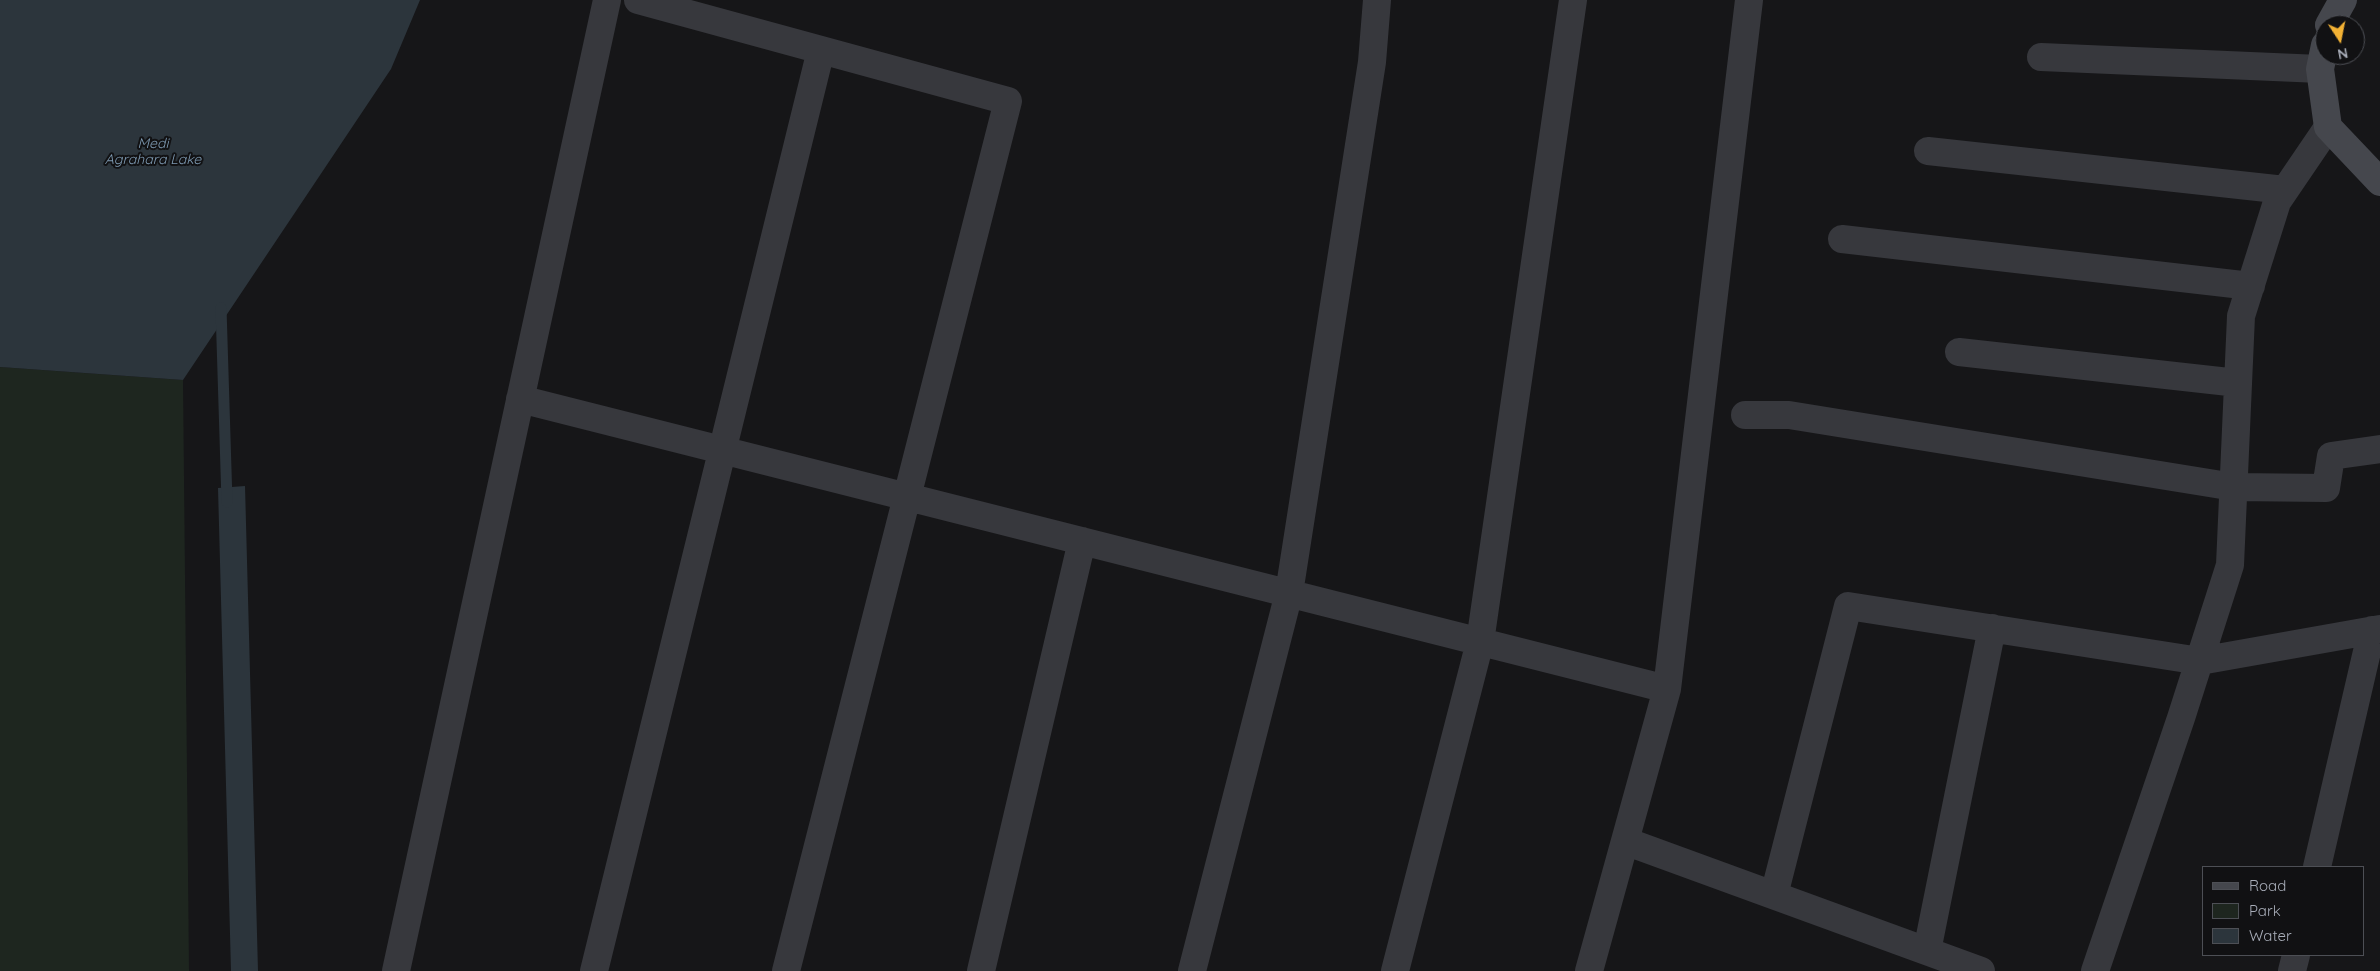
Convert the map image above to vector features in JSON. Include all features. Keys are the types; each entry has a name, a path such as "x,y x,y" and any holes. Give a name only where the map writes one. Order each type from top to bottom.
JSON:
{"street":[{"path":"396,971 607,0"},
{"path":"638,0 1008,101 786,971"},
{"path":"1192,971 1289,593 1372,62 1377,0"},
{"path":"1395,971 1480,642 1573,0"},
{"path":"1589,971 1667,689 1750,0"},
{"path":"2335,15 2343,0"},
{"path":"594,971 821,50"},
{"path":"2041,57 2315,57"},
{"path":"2095,971 2200,661 2230,565 2241,316 2277,202 2328,127 2324,65"},
{"path":"2328,127 2380,182"},
{"path":"1928,151 2285,190"},
{"path":"1842,239 2251,286"},
{"path":"1959,352 2238,383"},
{"path":"520,399 1667,689"},
{"path":"1745,415 1790,414 2234,487 2326,488 2331,456 2380,449"},
{"path":"981,971 1082,541"},
{"path":"1774,896 1848,606 2200,661 2376,630 2317,866"},
{"path":"1927,951 1992,628"},
{"path":"1625,841 1981,971"},
{"path":"2292,971 2296,956"}],"green space":[{"path":"0,367 183,380 189,971 0,971"}],"water":[{"name":"Medi Agrahara Lake","path":"0,0 420,0 391,69 183,380 0,367"},
{"path":"245,486 258,971 231,971 218,488"}],"waterway":[{"path":"221,308 227,502"}]}
